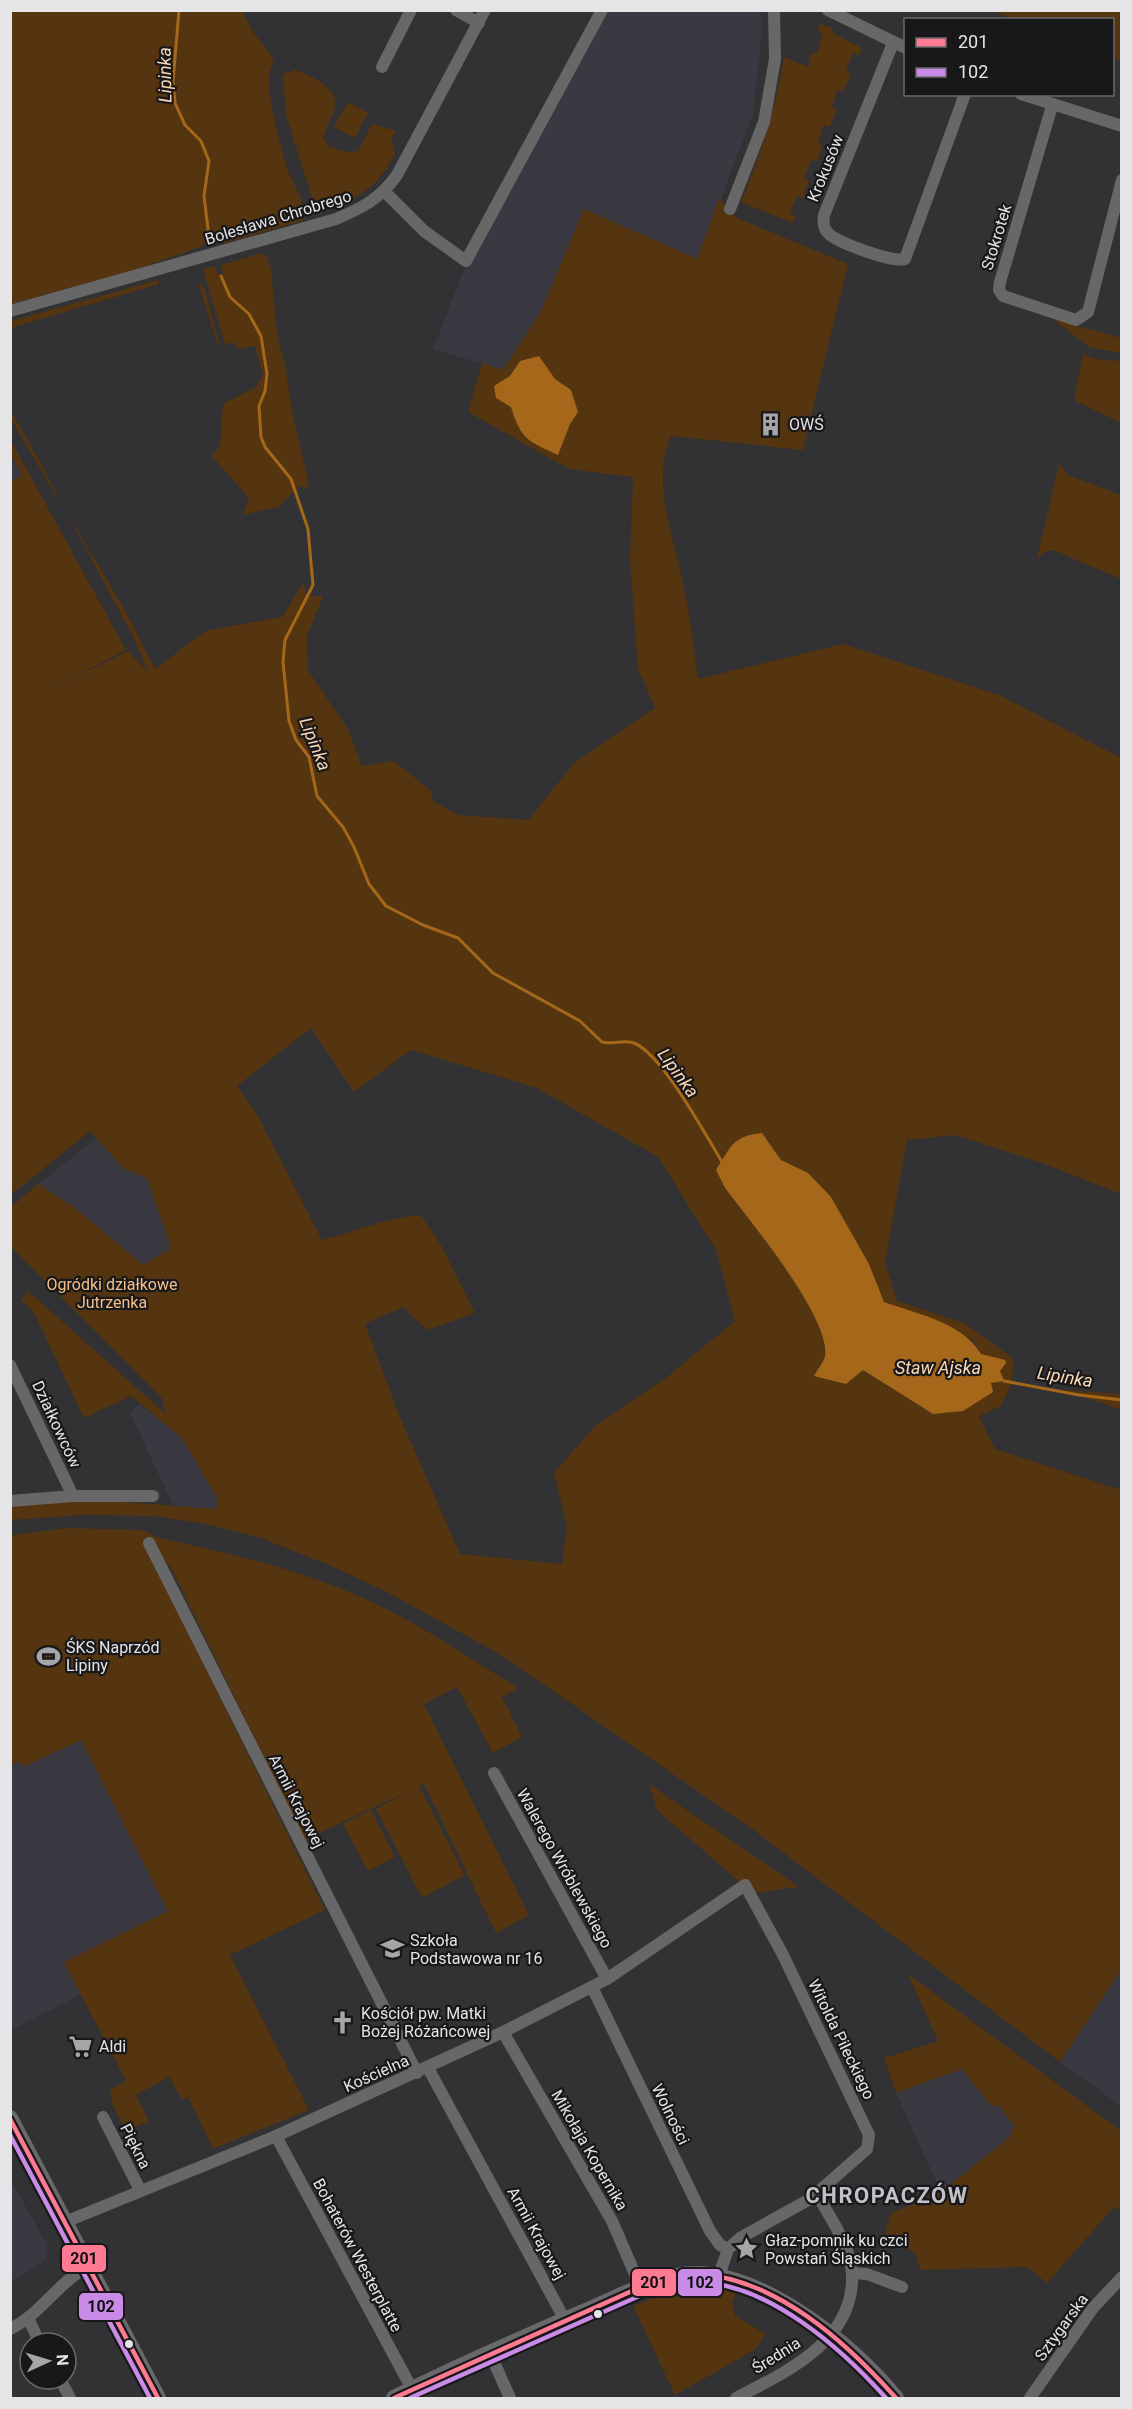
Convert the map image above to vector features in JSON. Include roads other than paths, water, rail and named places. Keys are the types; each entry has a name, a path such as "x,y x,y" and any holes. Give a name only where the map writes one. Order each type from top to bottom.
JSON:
{"street":[{"path":"382,67 411,10"},
{"path":"456,10 479,23"},
{"name":"Bolesława Chrobrego","path":"10,311 336,219 367,206 386,192 420,135 485,10"},
{"path":"386,192 424,231 466,261 602,10"},
{"path":"730,209 764,122 775,59 774,10"},
{"path":"828,10 904,47"},
{"name":"Krokusów","path":"893,43 824,215 823,223 830,236 891,260 905,260 963,96"},
{"path":"1026,96 1052,106 1122,126"},
{"name":"Stokrotek","path":"1052,106 1000,282 999,290 1004,296 1076,320 1083,318 1088,312 1122,180"},
{"name":"Działkowców","path":"10,1365 73,1496"},
{"path":"10,1501 73,1496 153,1496"},
{"name":"Armii Krajowej","path":"149,1543 422,2070 565,2320"},
{"name":"Walerego Wróblewskiego","path":"494,1773 607,1979"},
{"name":"Kościelna","path":"64,2222 276,2136 503,2032 607,1979 745,1885"},
{"name":"Witolda Pileckiego","path":"728,2249 754,2229 817,2194 867,2149 869,2135 782,1953 745,1885"},
{"name":"Wolności","path":"592,1987 710,2231 720,2245 728,2249"},
{"name":"Mikołaja Kopernika","path":"503,2032 612,2221 641,2288"},
{"name":"Piękna","path":"103,2117 140,2190"},
{"path":"10,2118 158,2398"},
{"name":"Bohaterów Westerplatte","path":"276,2136 412,2389"},
{"path":"817,2194 843,2241 852,2273 867,2274 902,2287"},
{"path":"719,2276 728,2249"},
{"path":"10,2329 55,2296 73,2275 88,2267"},
{"name":"Średnia","path":"736,2398 800,2363 830,2335 846,2314 852,2273"},
{"path":"394,2398 565,2320 641,2288 683,2275 719,2276 756,2289 830,2335 865,2364 896,2398"},
{"name":"Sztygarska","path":"1030,2398 1093,2308 1122,2277"},
{"path":"28,2318 34,2331"},
{"path":"490,2353 510,2398"}],"water":[{"path":"539,356 555,379 571,390 578,412 570,424 558,455 527,438 518,426 511,407 496,398 494,386 510,376 520,361"},
{"name":"Staw Ajska","path":"762,1133 781,1160 808,1173 831,1197 869,1264 884,1302 938,1320 962,1334 981,1354 1005,1360 1006,1363 1000,1371 1004,1381 991,1383 993,1392 963,1411 933,1414 863,1370 846,1384 814,1376 825,1356 823,1339 815,1318 786,1270 725,1188 716,1170 733,1144 744,1137"}],"waterway":[{"name":"Lipinka","path":"179,10 173,81 175,103 185,125 201,141 209,161 204,196 209,237"},
{"name":"Lipinka","path":"221,276 230,297 249,314 261,336 267,374 265,391 259,406 261,437 265,447 291,479 308,529 313,585 285,640 283,662 289,721 296,740 309,757 317,796 343,827 369,884 386,906 423,925 458,938 493,973 580,1021 602,1042 630,1042 645,1050 670,1078 722,1162"},
{"name":"Lipinka","path":"1004,1381 1079,1395 1122,1400"}],"place":[{"name":"OWŚ","path":"771,424"},
{"name":"ŚKS Naprzód Lipiny","path":"48,1656"},
{"name":"Szkoła Podstawowa nr 16","path":"392,1949"},
{"name":"Kościół pw. Matki Bożej Różańcowej","path":"343,2022"},
{"name":"Aldi","path":"81,2046"},
{"name":"Głaz-pomnik ku czci Powstań Śląskich","path":"747,2249"}],"district":[{"name":"CHROPACZÓW","path":"887,2195"}],"park label":[{"name":"Ogródki działkowe Jutrzenka","path":"112,1293"}]}
